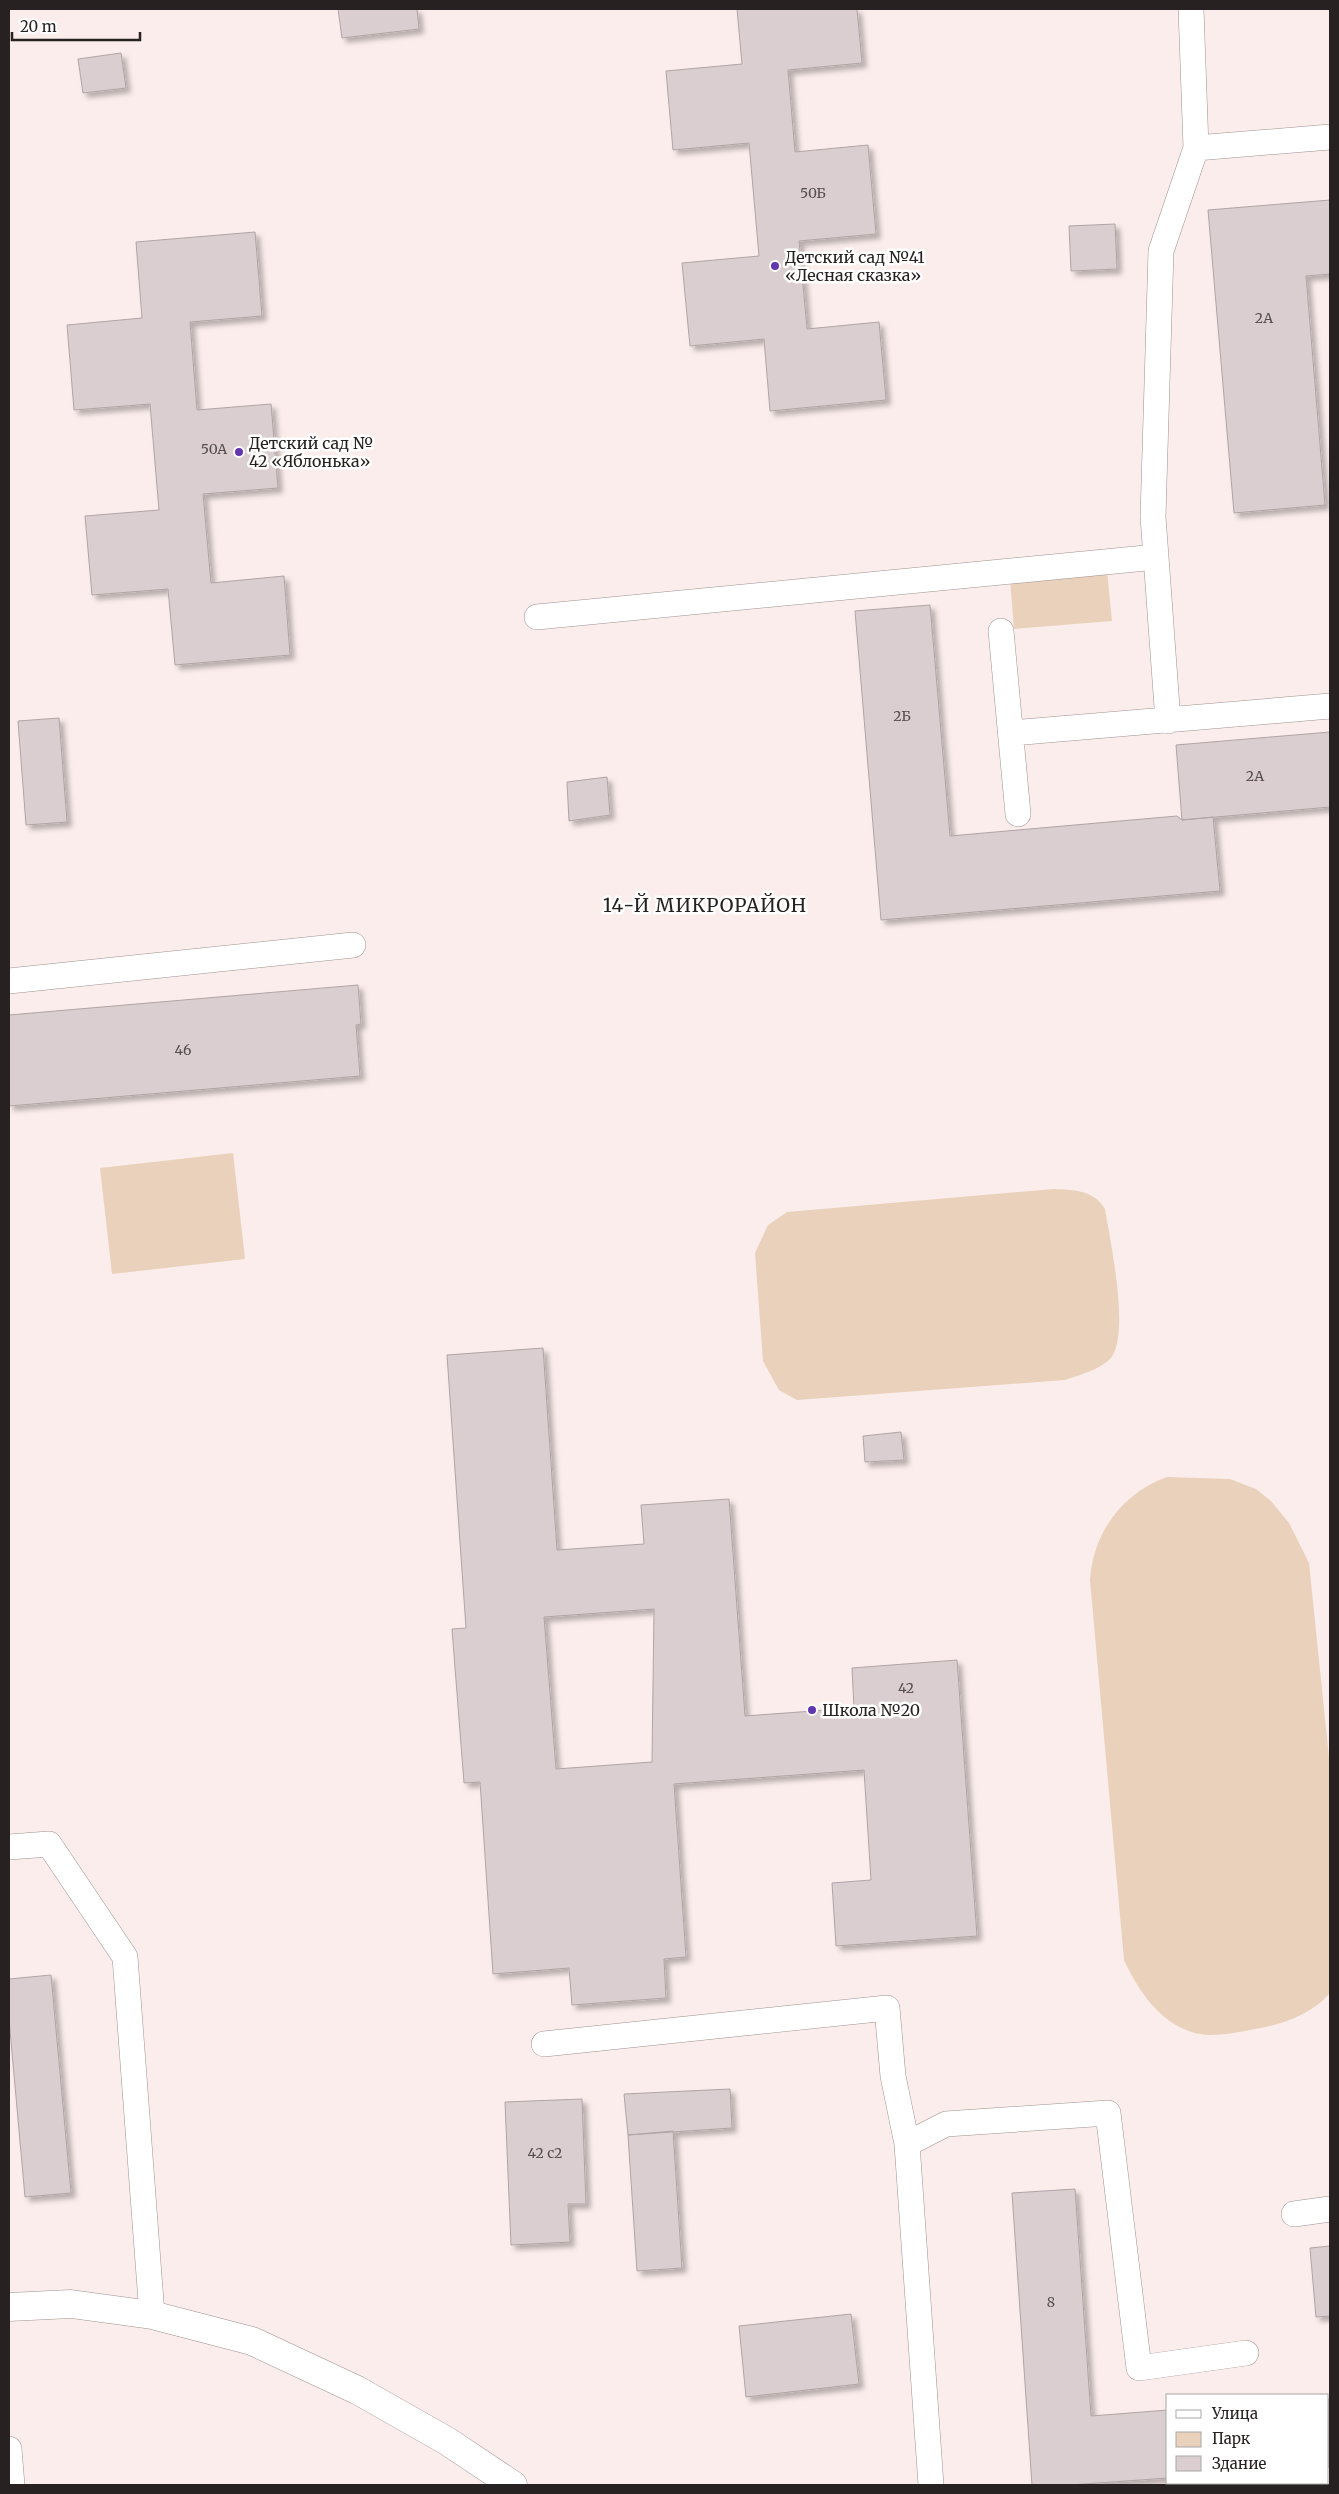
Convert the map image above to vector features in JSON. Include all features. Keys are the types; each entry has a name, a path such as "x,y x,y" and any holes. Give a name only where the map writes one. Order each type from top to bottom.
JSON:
{"street":[{"path":"9,2308 71,2304 152,2315 252,2341 357,2390 447,2441 514,2485"}],"lane":[{"path":"1168,720 1153,517 1161,251 1196,148 1191,9"},
{"path":"1196,148 1330,137"},
{"path":"537,617 1156,557"},
{"path":"1001,632 1012,733 1018,814"},
{"path":"1012,733 1330,706"},
{"path":"9,981 353,945"},
{"path":"9,1847 50,1844 125,1957 152,2315"},
{"path":"544,2044 887,2008 893,2076 907,2144 931,2485"},
{"path":"907,2144 946,2124 1108,2112 1139,2368 1246,2353"},
{"path":"1294,2214 1330,2209"},
{"path":"9,2449 12,2485"}],"green space":[{"path":"1107,570 1112,621 1014,629 1010,579"},
{"path":"233,1153 245,1259 112,1274 100,1168"},
{"path":"1054,1189 1083,1192 1095,1198 1105,1209 1117,1287 1119,1330 1116,1347 1110,1359 1105,1363 1089,1372 1065,1380 797,1400 779,1390 763,1361 755,1253 768,1225 787,1212"},
{"path":"1167,1477 1230,1479 1256,1489 1271,1501 1289,1523 1309,1563 1330,1767 1330,1993 1305,2013 1286,2021 1265,2027 1221,2034 1194,2033 1168,2020 1147,1999 1124,1960 1090,1580 1097,1546 1113,1517 1136,1493"}],"building":[{"path":"338,9 417,9 419,29 342,38"},
{"path":"737,9 857,9 862,63 788,70 795,152 868,145 876,234 799,241 807,329 879,322 886,400 770,411 764,339 690,346 682,263 759,256 749,143 673,150 666,71 742,64"},
{"path":"121,53 126,88 83,93 78,59"},
{"path":"1330,200 1330,274 1306,276 1325,505 1234,513 1208,210"},
{"path":"1115,224 1117,269 1071,271 1069,226"},
{"path":"255,232 262,316 190,322 197,410 271,404 278,488 203,494 211,583 284,576 290,655 175,665 168,589 92,595 85,516 159,510 150,404 74,410 67,325 142,318 136,242"},
{"path":"930,605 950,836 1177,816 1182,820 1213,817 1220,891 881,920 855,611"},
{"path":"59,718 67,822 26,825 18,721"},
{"path":"1330,732 1330,807 1182,820 1176,745"},
{"path":"607,777 610,815 569,821 567,782"},
{"path":"358,985 361,1024 356,1025 360,1076 9,1106 9,1015"},
{"path":"543,1348 557,1550 644,1544 641,1505 729,1499 745,1716 854,1708 852,1668 957,1660 977,1936 836,1946 832,1883 871,1880 864,1770 674,1784 686,1957 664,1959 666,1998 572,2005 569,1968 493,1974 480,1782 464,1783 452,1629 466,1628 447,1355","holes":["654,1609 652,1762 556,1769 544,1617"]},
{"path":"901,1432 904,1460 865,1462 863,1436"},
{"path":"51,1975 71,2193 25,2197 9,2019 9,1979"},
{"path":"730,2089 732,2128 628,2135 624,2094"},
{"path":"582,2099 586,2204 568,2204 570,2242 511,2245 505,2102"},
{"path":"673,2131 682,2268 637,2271 628,2135"},
{"path":"1075,2189 1091,2416 1166,2410 1166,2478 1070,2485 1032,2485 1012,2193"},
{"path":"1330,2246 1330,2316 1316,2317 1310,2248"},
{"path":"851,2314 859,2384 746,2397 739,2326"},
{"path":"1329,2399 1330,2399 1329,2467"}],"place":[{"name":"Детский сад №41 «Лесная сказка»","path":"775,266"},
{"name":"Детский сад № 42 «Яблонька»","path":"239,452"},
{"name":"Школа №20","path":"812,1710"}],"district":[{"name":"14-Й МИКРОРАЙОН","path":"705,905"}]}
